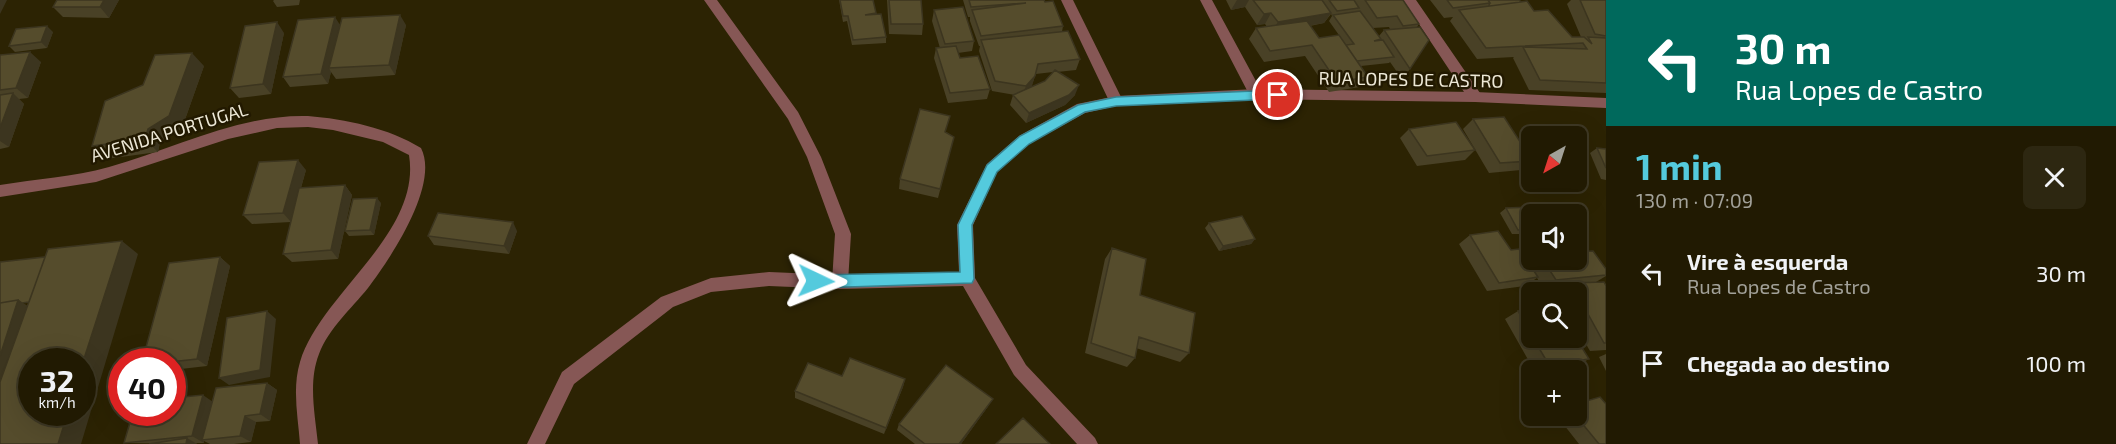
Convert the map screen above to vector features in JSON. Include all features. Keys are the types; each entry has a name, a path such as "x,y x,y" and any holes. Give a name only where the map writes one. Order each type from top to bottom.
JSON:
{"street":[{"path":"710,0 793,116 814,157 843,234 840,282"},
{"path":"1067,0 1116,101"},
{"path":"1206,0 1256,94"},
{"path":"1409,0 1475,97"},
{"name":"RUA LOPES DE CASTRO","path":"967,279 965,225 992,168 1024,140 1082,108 1116,101 1256,94 1475,97 1606,103"},
{"name":"AVENIDA PORTUGAL","path":"0,191 106,174 158,158 232,130 270,123 305,121 348,128 386,136 416,152 419,167 415,192 389,246 361,285 331,318 307,364 309,444"},
{"path":"536,444 568,378 667,302 711,285 769,279 840,282 967,279 1020,370 1089,444"}],"building":[{"path":"57,0 104,0 100,7 53,7"},
{"path":"840,0 873,0 876,13 865,15 881,14 886,37 853,40 848,16 843,16"},
{"path":"889,0 921,0 923,24 891,24"},
{"path":"969,0 1053,1 1063,26 981,36 972,10 1026,3 971,7"},
{"path":"1253,0 1322,0 1331,13 1278,22 1271,13 1264,14"},
{"path":"1329,0 1354,0 1359,8 1337,11"},
{"path":"1365,0 1403,0 1419,24 1403,26 1397,16 1377,18"},
{"path":"1447,0 1488,0 1490,3 1453,8"},
{"path":"1488,0 1519,0 1521,2 1490,6"},
{"path":"1580,0 1606,0 1606,36 1595,34"},
{"path":"1527,1 1534,11 1548,10 1572,37 1584,37 1592,44 1588,37 1606,38 1606,83 1540,80 1523,47 1587,49 1583,43 1486,48 1459,10"},
{"path":"963,7 974,41 945,44 934,10"},
{"path":"1360,11 1381,39 1374,41 1383,40 1394,57 1357,61 1346,45 1354,44 1333,15"},
{"path":"400,15 389,65 329,68 342,18"},
{"path":"335,17 321,74 283,77 298,20"},
{"path":"1307,21 1319,38 1339,35 1368,77 1337,82 1312,45 1270,51 1256,28"},
{"path":"277,22 263,84 230,88 245,26"},
{"path":"47,26 41,42 9,46 16,29"},
{"path":"1420,27 1429,40 1410,69 1384,30"},
{"path":"1068,31 1080,59 1038,64 1035,76 1026,86 995,81 981,40"},
{"path":"956,46 960,58 978,56 990,89 950,93 936,48"},
{"path":"30,52 16,88 0,90 0,55"},
{"path":"192,53 169,116 148,129 145,139 92,146 105,101 143,85 155,55"},
{"path":"1055,70 1079,85 1069,95 1029,113 1013,95 1045,81"},
{"path":"13,93 0,128 0,95"},
{"path":"920,109 950,116 945,132 954,137 940,189 900,179"},
{"path":"1504,117 1521,143 1521,162 1500,163 1473,119"},
{"path":"1456,122 1475,150 1427,156 1409,129"},
{"path":"1597,148 1606,149 1606,168"},
{"path":"298,160 283,213 243,215 259,162"},
{"path":"345,185 331,250 283,254 299,188"},
{"path":"377,198 370,230 345,231 353,199"},
{"path":"1521,207 1521,230 1518,230 1506,208"},
{"path":"438,213 513,222 504,246 428,236"},
{"path":"1242,216 1255,239 1223,246 1209,223"},
{"path":"1498,231 1511,250 1519,249 1521,252 1521,270 1533,270 1538,277 1499,283 1470,235"},
{"path":"122,241 87,348 18,348 18,426 64,426 58,444 0,444 0,382 48,249"},
{"path":"1112,248 1146,259 1140,295 1195,313 1189,353 1139,337 1135,358 1091,343"},
{"path":"1587,251 1593,251 1606,269 1606,275 1556,280 1550,270 1587,270"},
{"path":"45,257 29,302 22,303 18,300 0,303 0,262"},
{"path":"220,257 197,359 186,360 186,348 146,348 169,263"},
{"path":"1604,282 1606,286 1606,343 1587,312 1587,283"},
{"path":"18,300 0,356 0,303"},
{"path":"267,311 260,370 219,378 227,318"},
{"path":"1539,348 1582,348 1589,359 1581,360 1546,360"},
{"path":"850,358 905,379 886,428 795,391 808,363 842,376"},
{"path":"946,365 993,399 959,444 925,444 899,424"},
{"path":"267,383 260,414 245,416 240,436 202,440 216,388"},
{"path":"203,395 192,436 124,443 129,426 186,426 186,397"},
{"path":"1600,397 1606,404 1606,444 1599,444 1584,426 1587,426 1587,401"},
{"path":"1023,418 1050,444 996,444"},
{"path":"187,438 186,444 149,444"}],"route":[{"path":"816,281 967,279 965,225 992,168 1024,140 1082,108 1116,101 1256,94 1278,95"}]}
